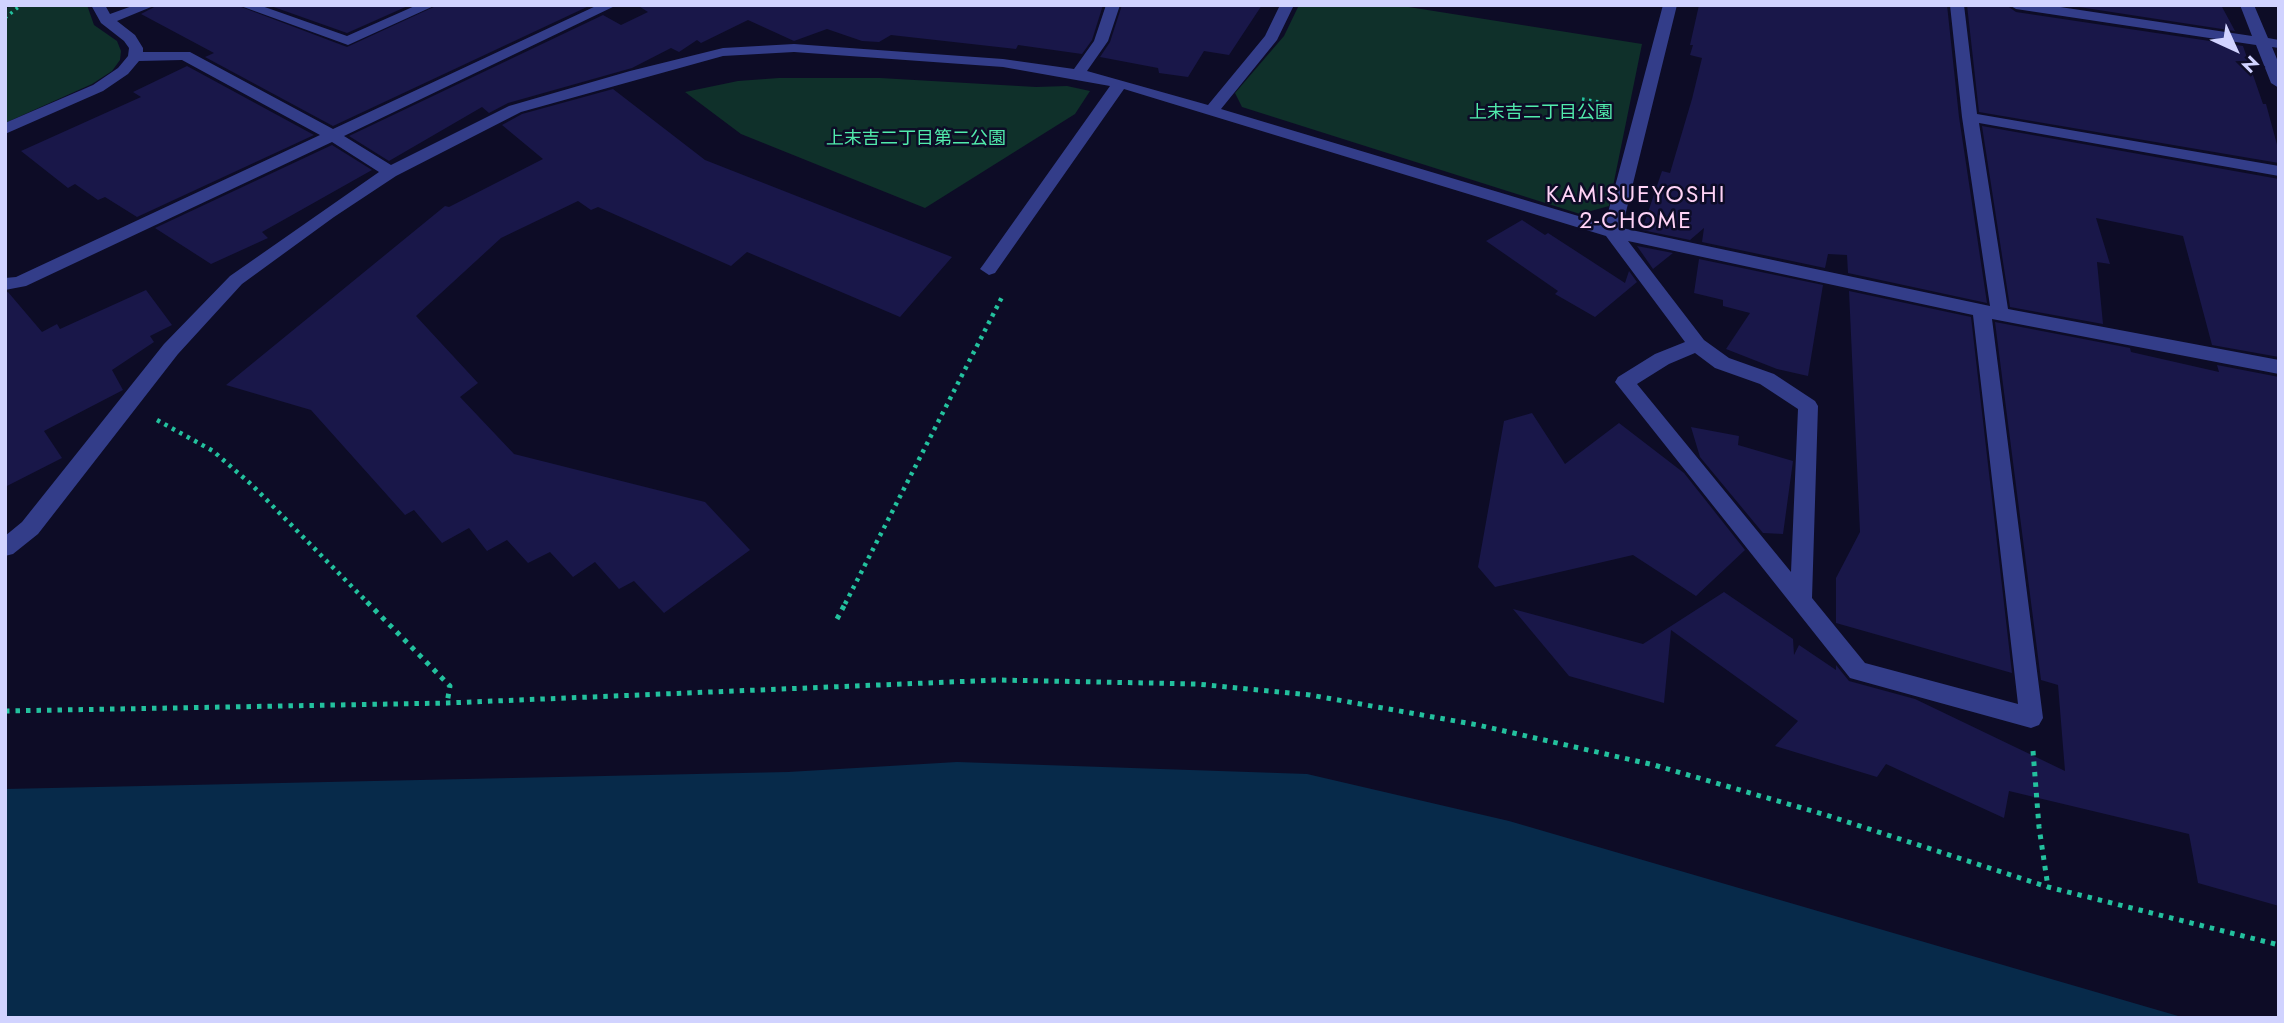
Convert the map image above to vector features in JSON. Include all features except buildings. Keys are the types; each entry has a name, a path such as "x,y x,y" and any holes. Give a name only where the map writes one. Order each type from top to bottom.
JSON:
{"street":[{"path":"5,129 97,88 123,71 135,57 136,48 130,38 106,20 97,5"},
{"path":"106,20 149,5"},
{"path":"245,5 348,41 429,5"},
{"path":"5,284 20,282 610,5"},
{"path":"1078,74 1101,41 1113,5"},
{"path":"1211,111 1272,37 1287,5"},
{"path":"1612,232 1670,5"},
{"path":"1697,345 1662,359 1625,382 1858,671 2031,718 1991,312 1957,5"},
{"path":"2016,5 2060,8 2279,44"},
{"path":"2247,5 2279,83"},
{"path":"5,548 30,528 171,349 236,280 390,172 515,109 723,52 794,48 1003,63 1078,74 1120,83 1612,232 1991,312 2279,367"},
{"path":"135,57 185,55 332,135 390,172"},
{"path":"989,269 1120,83"},
{"path":"1970,117 2279,171"},
{"path":"1612,232 1697,345 1722,363 1767,379 1808,406 1801,601"}],"path":[{"path":"5,18 21,5"},
{"path":"837,619 1018,267 1002,251"},
{"path":"129,404 213,451 253,485 450,686 447,704"},
{"path":"5,711 447,704 998,680 1197,684 1310,695 1478,725 1654,765 1826,815 2048,887 2279,945"},
{"path":"2031,718 2039,827 2048,887"}],"green space":[{"path":"13,5 87,5 94,25 117,41 121,51 120,60 112,71 92,84 5,123 5,9"},
{"name":"上末吉二丁目公園","path":"1299,5 1396,5 1642,44 1609,206 1580,214 1242,107 1235,93 1284,36"},
{"name":"上末吉二丁目第二公園","path":"779,78 880,78 1036,87 1067,86 1090,91 1075,114 925,208 741,134 685,92 738,81"}],"water":[{"path":"957,762 1307,774 1509,821 2185,1018 5,1018 5,789 788,772"}],"district":[{"name":"KAMISUEYOSHI 2-CHOME","path":"1636,209"}]}
